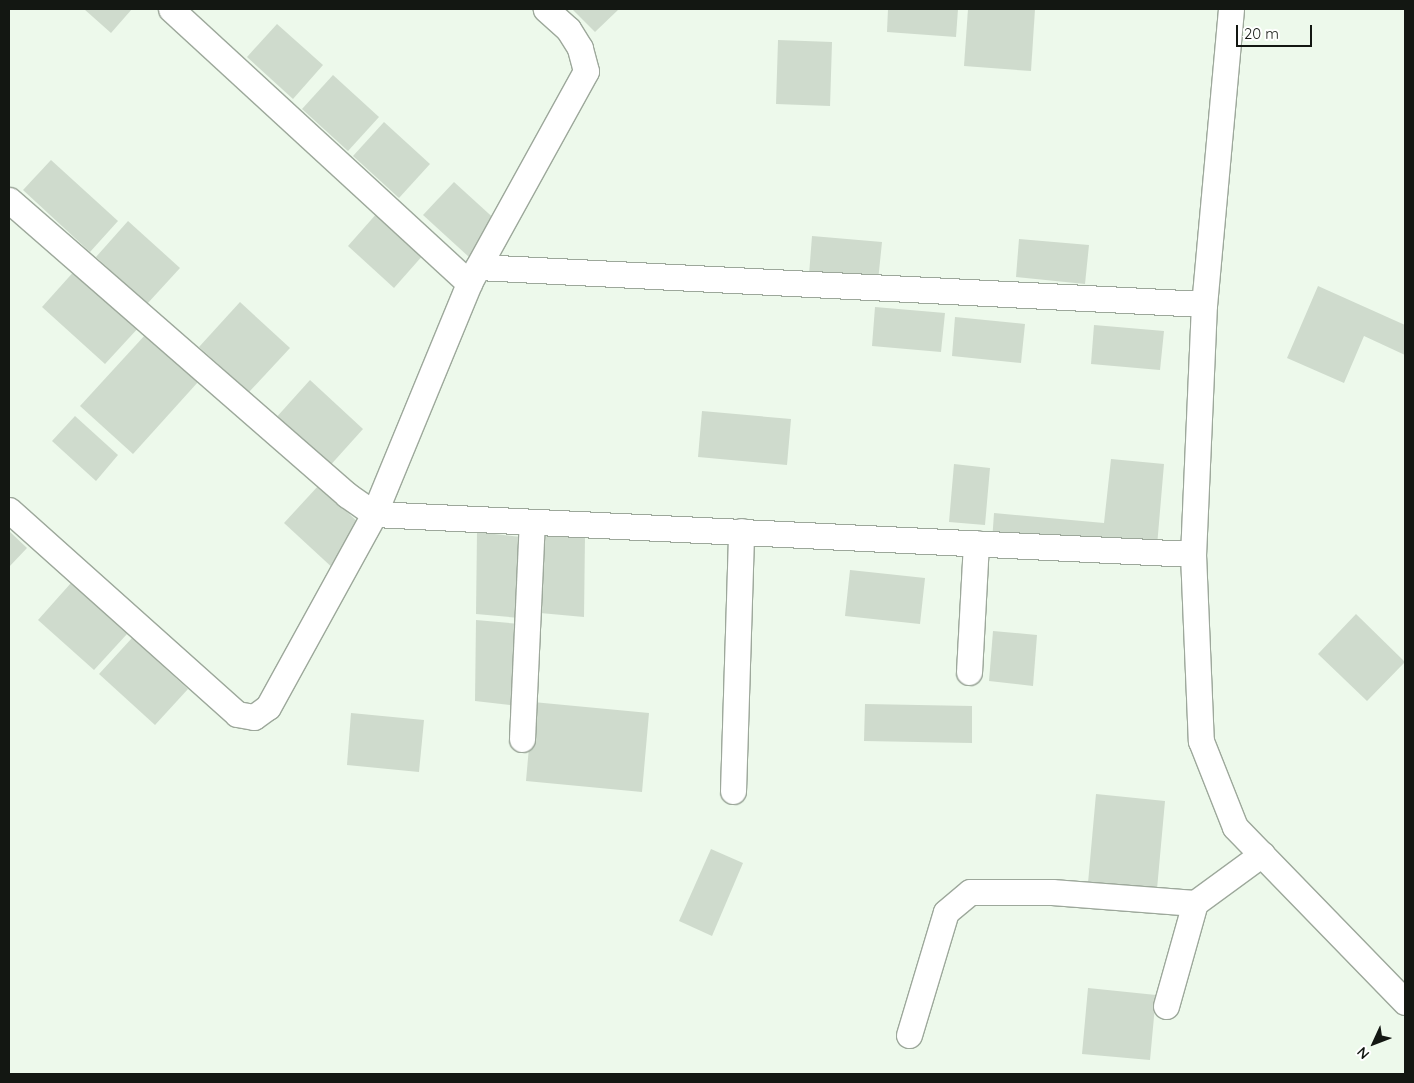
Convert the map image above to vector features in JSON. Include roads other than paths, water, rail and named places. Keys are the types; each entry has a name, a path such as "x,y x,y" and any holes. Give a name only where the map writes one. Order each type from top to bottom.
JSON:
{"street":[{"path":"171,9 474,275 1204,304"},
{"path":"9,510 237,714 254,717 275,699 374,514 474,275 586,71 580,48 568,29 546,9"},
{"path":"1227,9 1204,304 1193,554 1201,741 1235,827 1405,1002"},
{"path":"9,200 347,495 374,514 1193,554"},
{"path":"522,739 532,522"},
{"path":"733,791 741,532"},
{"path":"969,672 976,543"},
{"path":"1166,1006 1195,903 1262,854"},
{"path":"909,1036 946,912 970,892 1052,892 1195,903"}]}
